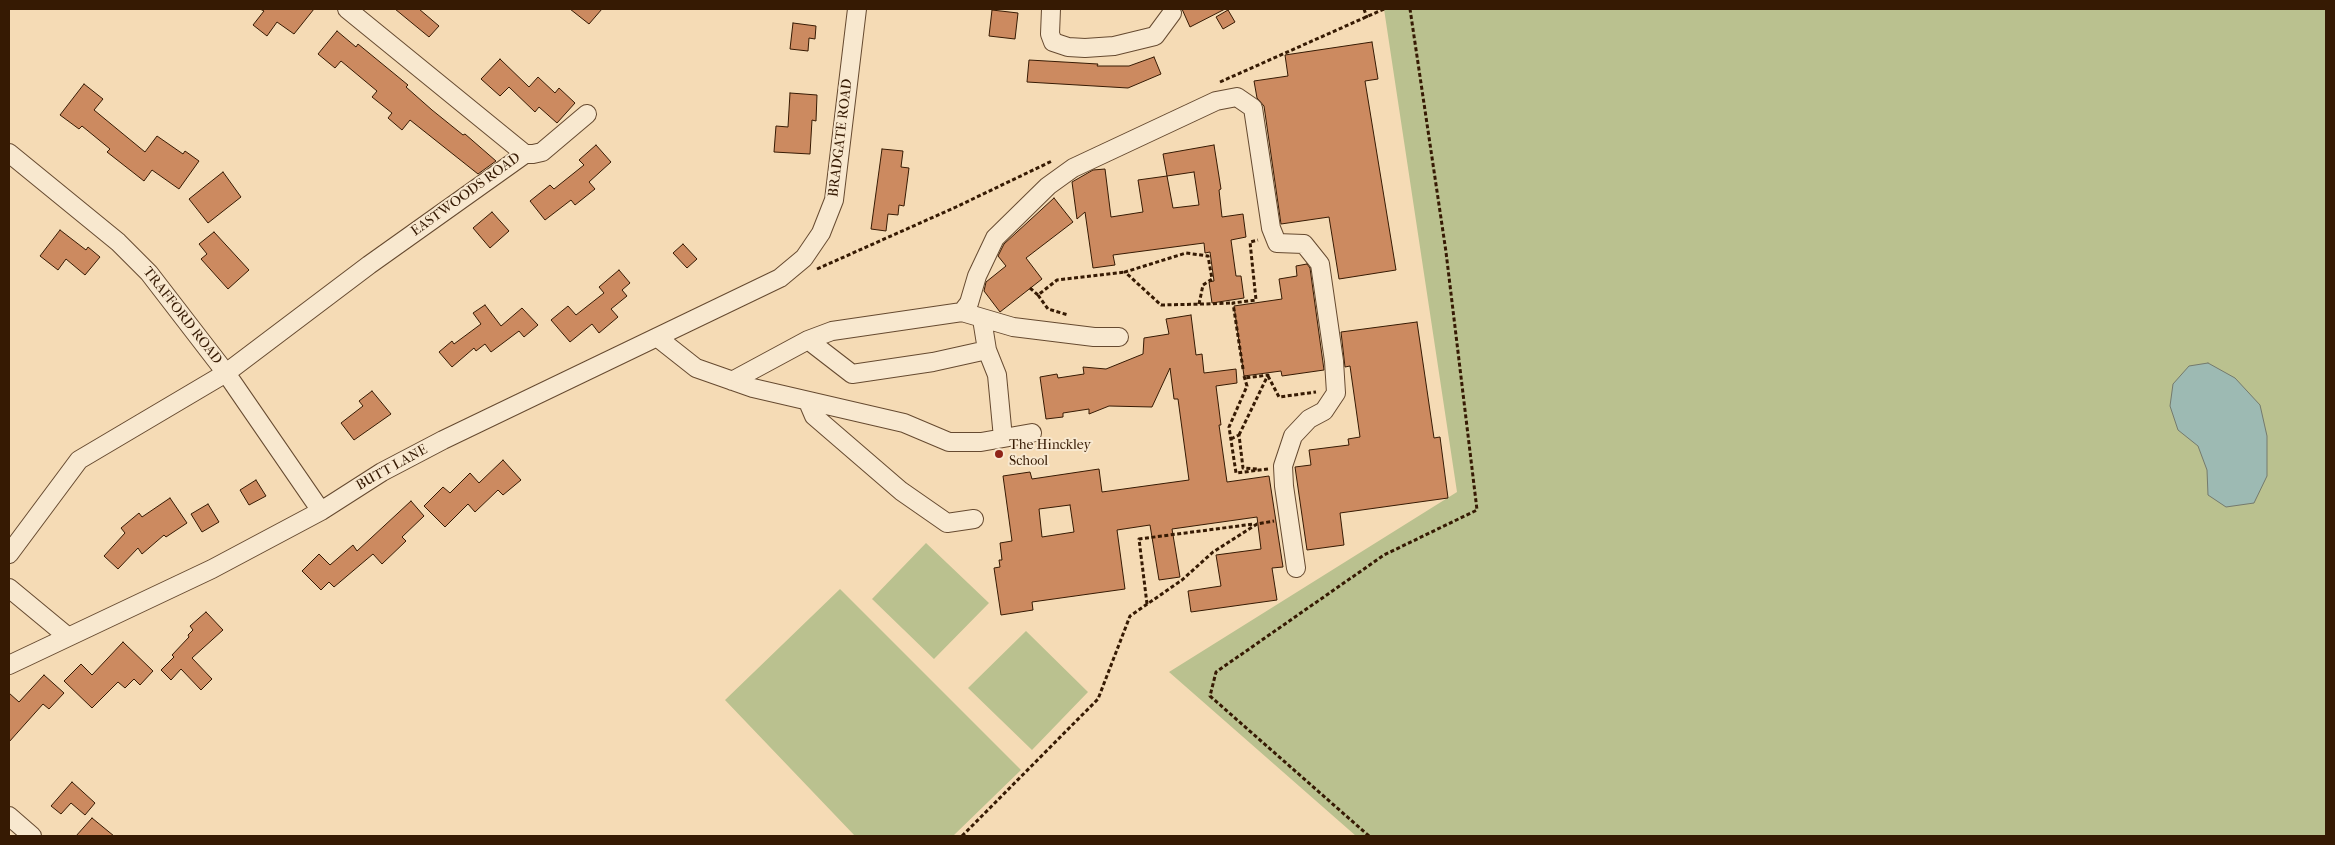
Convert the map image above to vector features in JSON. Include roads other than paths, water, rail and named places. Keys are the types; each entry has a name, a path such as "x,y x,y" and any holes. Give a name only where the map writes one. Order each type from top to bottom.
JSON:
{"street":[{"name":"EASTWOODS ROAD","path":"9,554 79,460 226,374 369,265 525,154 347,9"},
{"name":"BRADGATE ROAD","path":"780,278 804,258 821,232 834,200 857,9"},
{"path":"1051,9 1050,34 1053,42 1068,47 1085,48 1114,46 1155,36 1172,13"},
{"path":"962,312 970,303 976,276 995,238 1048,186 1073,168 1216,100 1237,97 1253,108 1271,228 1277,243 1304,244 1320,264 1334,361 1336,393 1324,411 1309,419 1294,436 1283,466 1284,486 1296,568"},
{"path":"525,154 542,152 587,114"},
{"name":"TRAFFORD ROAD","path":"9,153 135,257 226,374 321,511"},
{"name":"BUTT LANE","path":"9,665 67,636 212,570 321,511 382,472 434,445 780,278"},
{"path":"732,381 808,340 832,331 962,312 1013,327 1094,337 1119,336"},
{"path":"982,319 987,350 997,375 1004,438"},
{"path":"658,338 696,368 732,381 808,402 904,422 949,442 981,442 1032,433"},
{"path":"808,340 852,374 933,362 987,350"},
{"path":"808,402 814,416 901,490 947,524 974,519"},
{"path":"9,588 67,636"},
{"path":"9,816 32,836"}],"water":[{"path":"2208,363 2235,378 2260,405 2267,436 2267,476 2254,503 2226,507 2208,495 2207,470 2198,446 2178,430 2170,406 2173,384 2189,366"}],"place":[{"name":"The Hinckley School","path":"999,454"}]}
